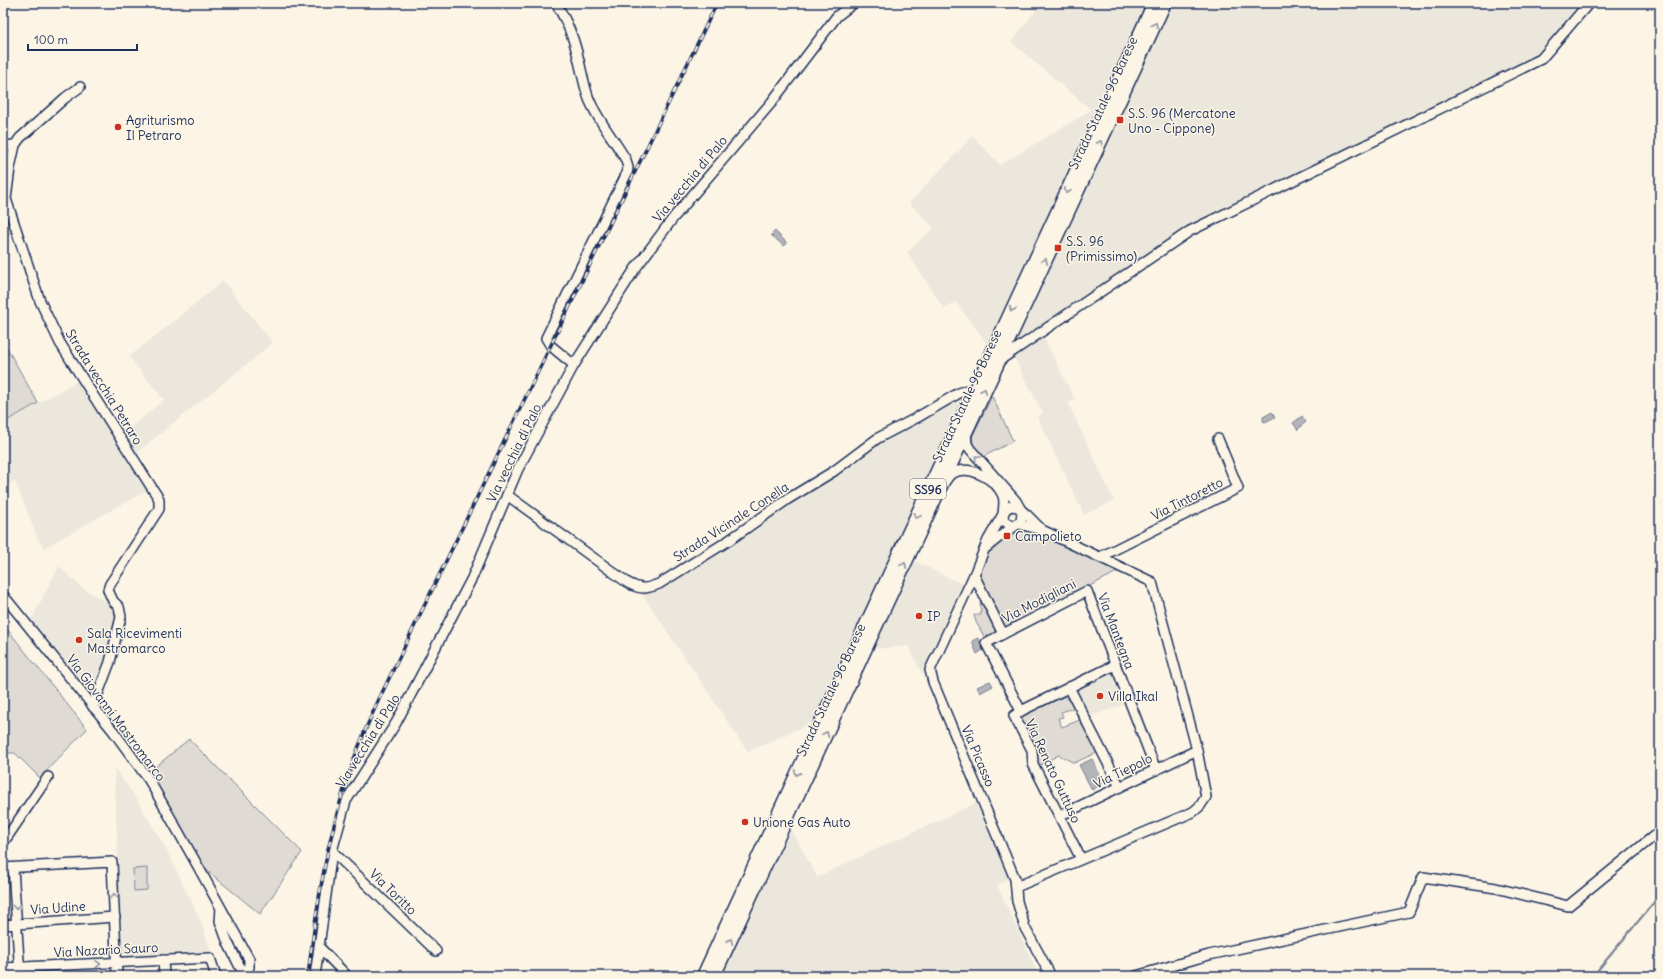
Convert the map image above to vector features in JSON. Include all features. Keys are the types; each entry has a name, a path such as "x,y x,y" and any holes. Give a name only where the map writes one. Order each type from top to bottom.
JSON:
{"main road":[{"name":"Strada Statale 96 Barese","path":"703,976 1154,3"},
{"name":"Strada Statale 96 Barese","path":"714,976 967,427 1165,3"}],"street":[{"path":"556,3 564,17 574,41 582,77 589,98 601,121 626,160 628,168 628,173 561,309 547,333 546,338 551,346 574,365"},
{"name":"Via vecchia di Palo","path":"315,976 332,851 346,801 396,723 472,578 506,495 524,456 574,365 636,269 674,217 771,103 837,16 854,3"},
{"path":"999,360 1190,231 1541,60 1589,3"},
{"path":"3,146 15,145 20,138 65,98 80,87"},
{"name":"Strada vecchia Petraro","path":"15,145 5,199 40,301 60,344 160,503 159,509 110,584 108,590 113,601 119,606 121,617 110,662 94,707"},
{"name":"Strada Vicinale Conella","path":"506,495 628,583 638,588 649,587 665,580 728,541 788,499 834,470 878,438 966,390 974,392"},
{"path":"967,427 966,438 970,449 1016,502 1020,509 1022,518 1017,525 986,548"},
{"name":"Via Tintoretto","path":"1100,557 1238,488 1218,439"},
{"path":"941,485 951,473 967,471 980,475 988,479 999,490 1003,497 1004,521 1009,525 1042,530 1152,582 1197,750 1204,785 1206,797 1200,806 1193,812 1016,887"},
{"path":"1004,512 1011,506 1020,509 1042,530"},
{"name":"Via Picasso","path":"1004,512 988,540 974,575 931,665 930,676 1003,850 1016,887 1017,901 1025,928 1051,976"},
{"path":"974,575 1003,634"},
{"name":"Via Modigliani","path":"1003,634 1088,591"},
{"name":"Via Mantegna","path":"1088,591 1156,770"},
{"name":"Via Giovanni Mastromarco","path":"3,595 94,707 149,780 188,847 249,959 249,967 247,972 242,971 228,943 220,921 220,908"},
{"name":"Via Renato Guttuso","path":"1003,634 986,643 1021,711 1014,716 1032,750 1033,764 1081,859"},
{"path":"1021,711 1115,665"},
{"path":"1069,687 1120,787"},
{"name":"Via Tiepolo","path":"1059,816 1197,750"},
{"path":"3,843 48,777"},
{"path":"1136,976 1209,955 1409,912 1423,878 1496,888 1568,906 1660,830"},
{"name":"Via Toritto","path":"332,851 436,951"},
{"path":"3,868 112,862 118,976"},
{"path":"13,868 19,972"},
{"name":"Via Udine","path":"3,925 115,917"},
{"path":"320,948 347,976"},
{"name":"Via Nazario Sauro","path":"3,968 19,972 117,963 210,958 214,975"},
{"path":"163,960 164,976"}],"shaded area":[{"path":"1042,3 1155,3 1006,347 1172,3 1589,3 1541,59 1190,231 999,360 956,302 944,309 907,252 934,228 909,203 973,136 1000,165 1091,110 1011,42"},
{"path":"11,150 3,194 3,151"},
{"path":"8,214 14,230 3,239 3,218"},
{"path":"775,231 787,243 784,246 771,235"},
{"path":"223,281 273,343 135,454 123,433 164,400 129,357"},
{"path":"1043,336 1075,400 1068,403 1114,501 1084,515 1037,416 1043,413 1014,358"},
{"path":"3,341 38,403 3,423"},
{"path":"79,380 149,489 44,548 37,537 15,481 3,488 3,423"},
{"path":"972,384 831,689 813,722 748,752 638,588"},
{"path":"992,396 1013,441 981,458 974,449 972,437"},
{"path":"1272,412 1275,417 1265,422 1263,421 1263,417"},
{"path":"1302,416 1306,422 1298,430 1293,423"},
{"path":"1027,529 1119,571 1004,630 976,577 988,551 994,544 1021,530"},
{"name":"IP","path":"914,561 964,585 922,674 909,646 873,649"},
{"name":"Sala Ricevimenti Mastromarco","path":"59,566 82,588 114,606 118,610 109,658 92,698 30,622"},
{"path":"980,600 995,630 994,635 985,638 976,622 974,615 981,615"},
{"path":"3,624 87,729 49,768 41,779 15,753 3,753"},
{"path":"978,638 984,649 977,654 972,641"},
{"name":"Villa Ikal","path":"1113,669 1127,703 1087,718 1072,689"},
{"path":"990,681 993,686 980,693 977,687"},
{"path":"1065,696 1074,705 1098,752 1074,763 1059,755 1038,766 1020,718","holes":["1074,708 1080,720 1062,727 1058,718 1063,717 1061,712"]},
{"path":"189,739 302,852 260,914 199,864 147,774"},
{"path":"1092,759 1104,783 1092,790 1079,765"},
{"path":"114,767 136,798 165,847 200,919 211,952 122,956"},
{"path":"976,803 1009,879 997,885 1039,976 722,976 791,829 817,877"},
{"path":"147,868 147,890 134,891 133,869"}],"waterway":[{"path":"1593,976 1660,895"}],"railway":[{"path":"308,976 318,903 332,833 341,799 365,731 380,697 717,3"}],"place":[{"name":"S.S. 96 (Mercatone Uno - Cippone)","path":"1120,120"},
{"name":"Agriturismo Il Petraro","path":"118,127"},
{"name":"S.S. 96 (Primissimo)","path":"1058,248"},
{"name":"Campolieto","path":"1007,536"},
{"name":"IP","path":"919,616"},
{"name":"Sala Ricevimenti Mastromarco","path":"79,640"},
{"name":"Villa Ikal","path":"1100,696"},
{"name":"Unione Gas Auto","path":"745,822"}]}
